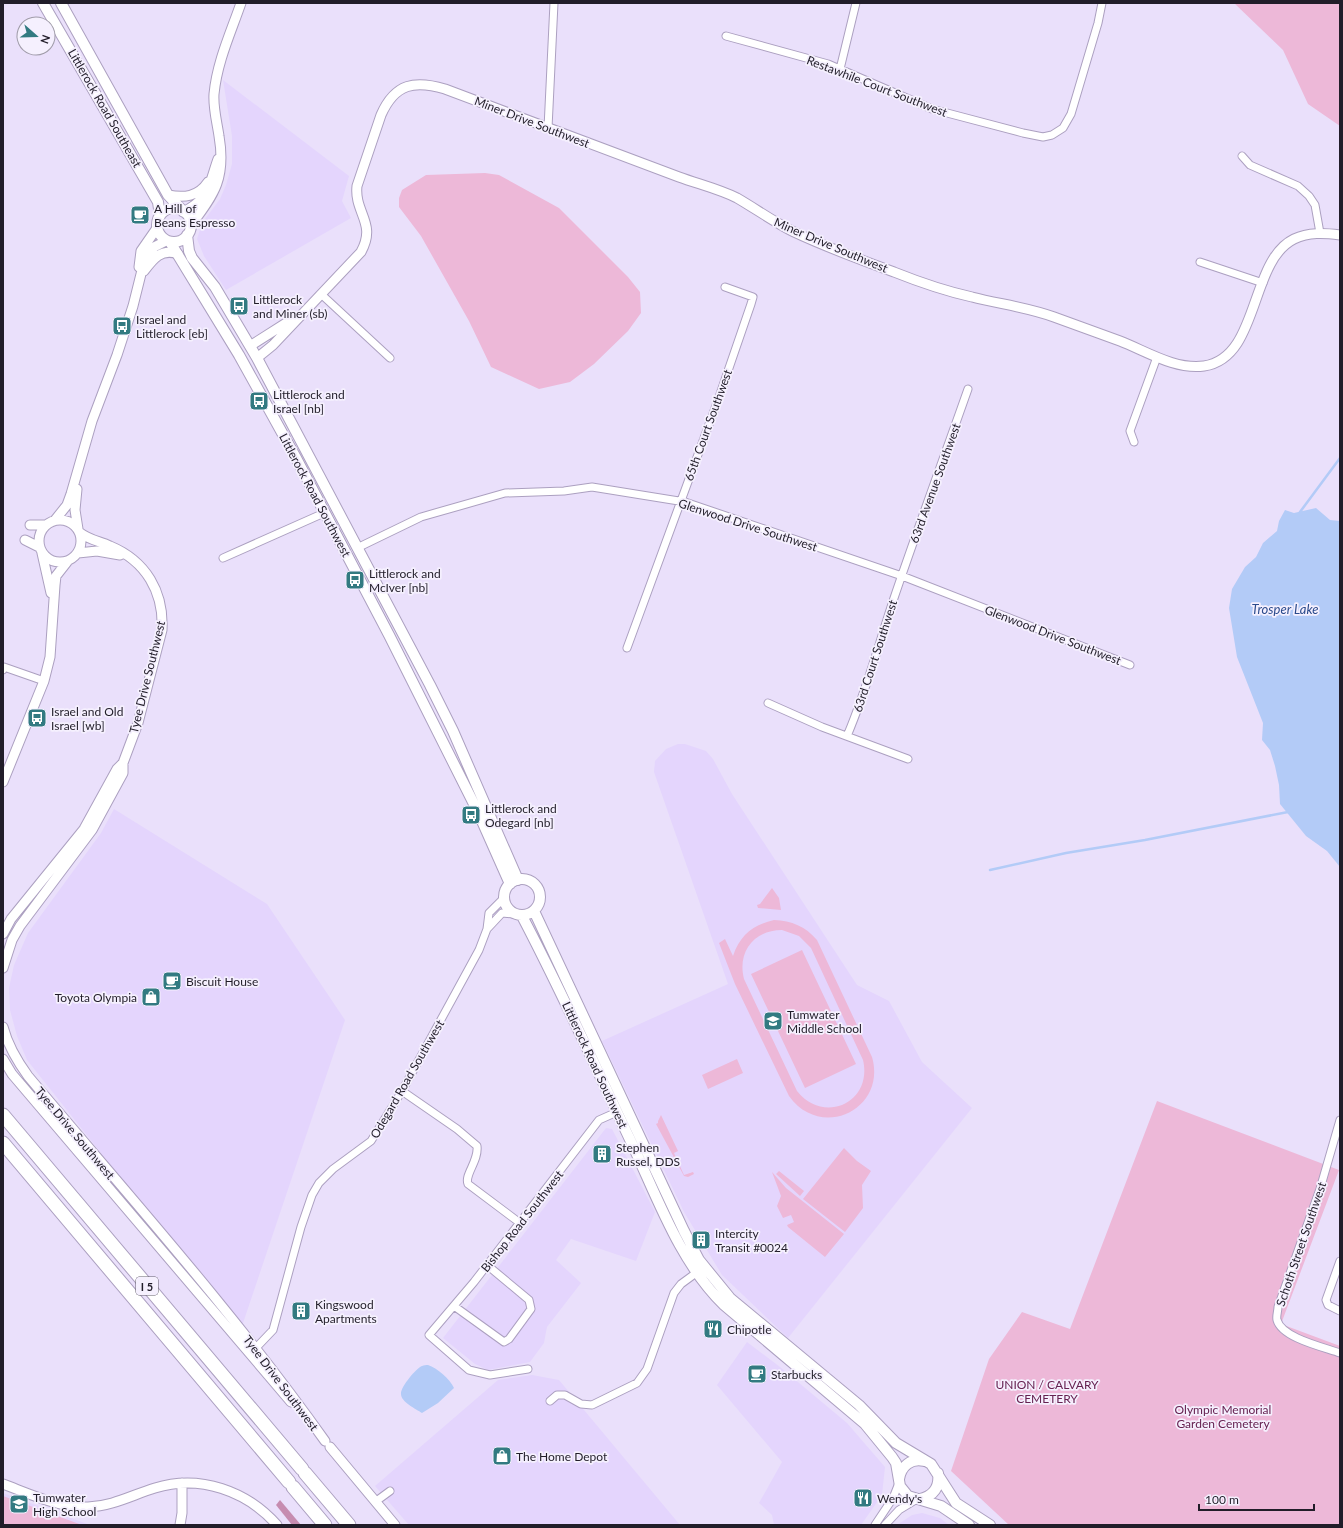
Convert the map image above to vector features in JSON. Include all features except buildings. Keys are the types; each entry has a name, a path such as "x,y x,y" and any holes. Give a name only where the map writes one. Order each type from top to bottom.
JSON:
{"highway":[{"name":"I 5","path":"3,1115 349,1525"},
{"name":"I 5","path":"3,1143 326,1525"},
{"path":"3,1154 67,1220"}],"main road":[{"name":"Littlerock Road Southeast","path":"43,3 158,202 160,216"},
{"path":"61,3 168,195 187,215 191,225 188,235 180,241 168,241 160,235 157,228 160,216 170,209 183,211"},
{"name":"Littlerock Road Southwest","path":"188,235 189,252 192,258 215,287 250,346 453,731 514,882"},
{"name":"Littlerock Road Southwest","path":"168,241 178,254 239,355 389,634 514,882"},
{"path":"504,898 505,890 514,882 530,881 538,890 540,901 534,911 518,915"},
{"name":"Littlerock Road Southwest","path":"504,898 505,904 518,915 552,973 671,1228 696,1273 724,1305 864,1424 896,1463 899,1481 903,1492 908,1496 949,1510 969,1525"},
{"name":"Littlerock Road Southwest","path":"534,911 684,1231 707,1272 730,1298 858,1405 896,1443 935,1468 956,1503 990,1525"},
{"path":"899,1481 900,1474 908,1463 914,1460 926,1461"},
{"path":"919,1499 926,1498 935,1491 939,1479 938,1473"}],"street":[{"path":"191,225 213,196 221,170 221,149 214,101 216,78 241,3"},
{"path":"548,128 554,3"},
{"path":"840,69 856,3"},
{"name":"Restawhile Court Southwest","path":"726,36 828,64 932,109 1030,135 1043,137 1052,135 1063,128 1071,114 1092,45 1102,3"},
{"name":"Miner Drive Southwest","path":"256,358 273,345 357,256 366,243 366,222 356,198 356,186 386,105 402,88 422,84 431,85 724,192 796,233 894,272 970,297 1042,312 1178,364 1204,366 1222,360 1234,348 1273,260 1281,248 1297,238 1320,233 1340,235"},
{"path":"183,211 202,200 210,186 221,149"},
{"path":"1242,156 1250,165 1298,186 1309,196 1315,205 1320,233"},
{"path":"168,195 193,195 204,188 212,176"},
{"path":"139,278 141,251 157,228"},
{"path":"30,525 46,524 55,520 67,505 92,421 131,313 139,278 148,254 154,247 168,241"},
{"path":"139,278 156,256 168,252 178,254"},
{"path":"1200,262 1263,283"},
{"name":"65th Court Southwest","path":"627,648 718,400 753,297 725,287"},
{"path":"321,294 390,358"},
{"name":"Miner Drive Southwest","path":"250,346 304,312"},
{"path":"1134,442 1130,431 1158,357"},
{"name":"63rd Avenue Southwest","path":"902,576 968,389"},
{"path":"3,782 44,681 50,657 56,576 67,562 78,553 81,546 75,509 79,467"},
{"name":"Glenwood Drive Southwest","path":"357,548 421,517 505,493 564,491 592,487 680,501 902,576 1130,665"},
{"path":"223,558 324,513"},
{"path":"55,520 69,522 78,531"},
{"path":"46,524 40,533 40,550 53,606"},
{"name":"Tyee Drive Southwest","path":"3,968 12,940 20,926 92,830 123,773 123,763 138,723 162,630 163,615 161,602 151,579 144,570 110,546 87,538 78,531"},
{"path":"25,540 40,550 53,562 67,562"},
{"name":"Tyee Drive Southwest","path":"78,553 97,551 126,556"},
{"name":"63rd Court Southwest","path":"847,736 861,702 867,677 902,576"},
{"path":"3,670 4,667 44,681"},
{"path":"768,703 822,727 908,759"},
{"name":"Tyee Drive Southwest","path":"3,934 12,919 84,829 117,769 123,763"},
{"name":"Odegard Road Southwest","path":"253,1352 273,1330 301,1227 312,1195 319,1182 333,1169 369,1144 402,1091 480,950 487,929 489,913 504,898"},
{"path":"487,929 495,918 502,913 518,915"},
{"name":"Tyee Drive Southwest","path":"3,1027 6,1040 14,1057 28,1076 253,1352 325,1441 286,1386 253,1352 17,1080 3,1058"},
{"path":"402,1091 477,1146 478,1154 466,1180 468,1184 520,1223"},
{"name":"Bishop Road Southwest","path":"528,1369 490,1375 469,1370 429,1335 487,1265 599,1120 617,1112"},
{"name":"Schoth Street Southwest","path":"1340,1120 1320,1189 1278,1307 1277,1319 1283,1330 1302,1340 1340,1353"},
{"path":"1340,1261 1326,1300 1328,1306 1340,1311"},
{"path":"454,1306 504,1342 509,1339 531,1309 529,1300 487,1265"},
{"path":"550,1401 558,1395 565,1395 581,1404 592,1405 637,1383 647,1369 674,1293 681,1284 696,1273"},
{"path":"330,1447 395,1525"},
{"path":"875,1525 893,1498 899,1481"},
{"path":"180,1525 182,1512 182,1483"},
{"path":"3,1484 56,1503 86,1507 116,1503 155,1488 182,1483 209,1485 235,1493 262,1509 277,1525"},
{"path":"375,1502 390,1491"},
{"path":"885,1525 899,1510 919,1499"}],"shaded area":[{"path":"223,80 349,176 342,201 351,218 226,290 204,256 197,239 202,223 220,199 232,164 232,136"},
{"name":"Tumwater Middle School","path":"678,744 685,744 706,751 713,759 732,794 857,985 889,1001 922,1062 972,1108 788,1338 722,1275 684,1212 602,1041 728,984 654,772 655,761 666,749"},
{"path":"114,809 267,904 345,1020 241,1329 27,1060 17,1036 10,1010 9,988 14,965 28,933 101,833"},
{"path":"606,1128 612,1129 655,1212 636,1261 571,1239 556,1260 581,1283 547,1327 544,1343 530,1362 488,1370 475,1364 443,1338"},
{"path":"747,1342 780,1367 847,1423 885,1467 882,1495 861,1525 774,1525 772,1515 759,1503 782,1462 717,1385"},
{"path":"532,1375 559,1380 680,1525 409,1525 375,1486 498,1380"},
{"name":"Tumwater High School","path":"3,1493 22,1500 90,1525 3,1525"},
{"path":"280,1500 301,1525 292,1525 276,1505"},
{"path":"922,1513 940,1518 949,1525 897,1525 912,1515"}],"green space":[{"path":"1234,3 1340,3 1340,126 1308,104 1283,50"},
{"path":"485,173 499,175 559,208 628,277 640,292 641,313 628,331 594,364 570,382 539,389 491,367 469,321 421,236 399,207 399,198 402,190 426,175"},
{"path":"772,888 779,898 781,910 758,908 757,905 760,904"},
{"path":"774,920 798,925 808,931 817,940 872,1057 874,1075 870,1091 861,1104 848,1113 833,1117 818,1116 802,1109 789,1096 735,984 719,943 725,939 733,956 739,942 748,932 766,922","holes":["782,930 799,936 811,948 863,1060 864,1075 861,1087 854,1097 844,1104 832,1107 820,1106 808,1101 797,1091 744,979 742,969 746,952 750,944 756,938 772,931"]},
{"path":"802,950 856,1064 805,1088 751,974"},
{"path":"737,1059 743,1073 708,1089 702,1075"},
{"name":"Olympic Memorial Garden Cemetery","path":"1157,1101 1339,1170 1281,1324 1340,1346 1340,1525 1009,1525 951,1471 989,1359 1022,1312 1070,1329"},
{"path":"661,1115 678,1151 674,1153 684,1175 693,1172 694,1174 688,1177 684,1176 656,1124 658,1123"},
{"path":"844,1148 857,1161 871,1171 862,1185 863,1208 845,1232 803,1199"},
{"path":"779,1171 804,1191 800,1196 776,1174"},
{"path":"772,1172 786,1188 844,1234 825,1257 788,1227 787,1225 794,1222 791,1215 783,1218 777,1206 781,1196"},
{"name":"Tumwater High School","path":"3,1496 82,1525 3,1525"}],"water":[{"name":"Trosper Lake","path":"1316,508 1330,520 1340,521 1340,867 1327,851 1306,836 1280,804 1279,785 1275,766 1270,750 1262,740 1263,723 1237,657 1229,608 1232,589 1245,567 1256,557 1263,543 1277,531 1279,521 1285,510 1294,513"},
{"path":"424,1365 428,1365 443,1374 454,1388 438,1403 422,1413 403,1400 401,1391 412,1374"}],"waterway":[{"path":"1301,514 1300,512 1340,458"},
{"path":"990,870 1066,853 1145,840 1288,812"}],"place":[{"name":"A Hill of Beans Espresso","path":"140,215"},
{"name":"Littlerock and Miner (sb)","path":"239,306"},
{"name":"Israel and Littlerock [eb]","path":"122,326"},
{"name":"Littlerock and Israel [nb]","path":"259,401"},
{"name":"Littlerock and McIver [nb]","path":"355,580"},
{"name":"Israel and Old Israel [wb]","path":"37,718"},
{"name":"Littlerock and Odegard [nb]","path":"471,815"},
{"name":"Biscuit House","path":"172,981"},
{"name":"Toyota Olympia","path":"151,997"},
{"name":"Tumwater Middle School","path":"773,1021"},
{"name":"Stephen Russel, DDS","path":"602,1154"},
{"name":"Intercity Transit #0024","path":"701,1240"},
{"name":"Kingswood Apartments","path":"301,1311"},
{"name":"Chipotle","path":"713,1329"},
{"name":"Starbucks","path":"757,1374"},
{"name":"The Home Depot","path":"502,1456"},
{"name":"Wendy's","path":"863,1498"},
{"name":"Tumwater High School","path":"19,1504"}],"park label":[{"name":"UNION / CALVARY CEMETERY","path":"1047,1391"}]}
